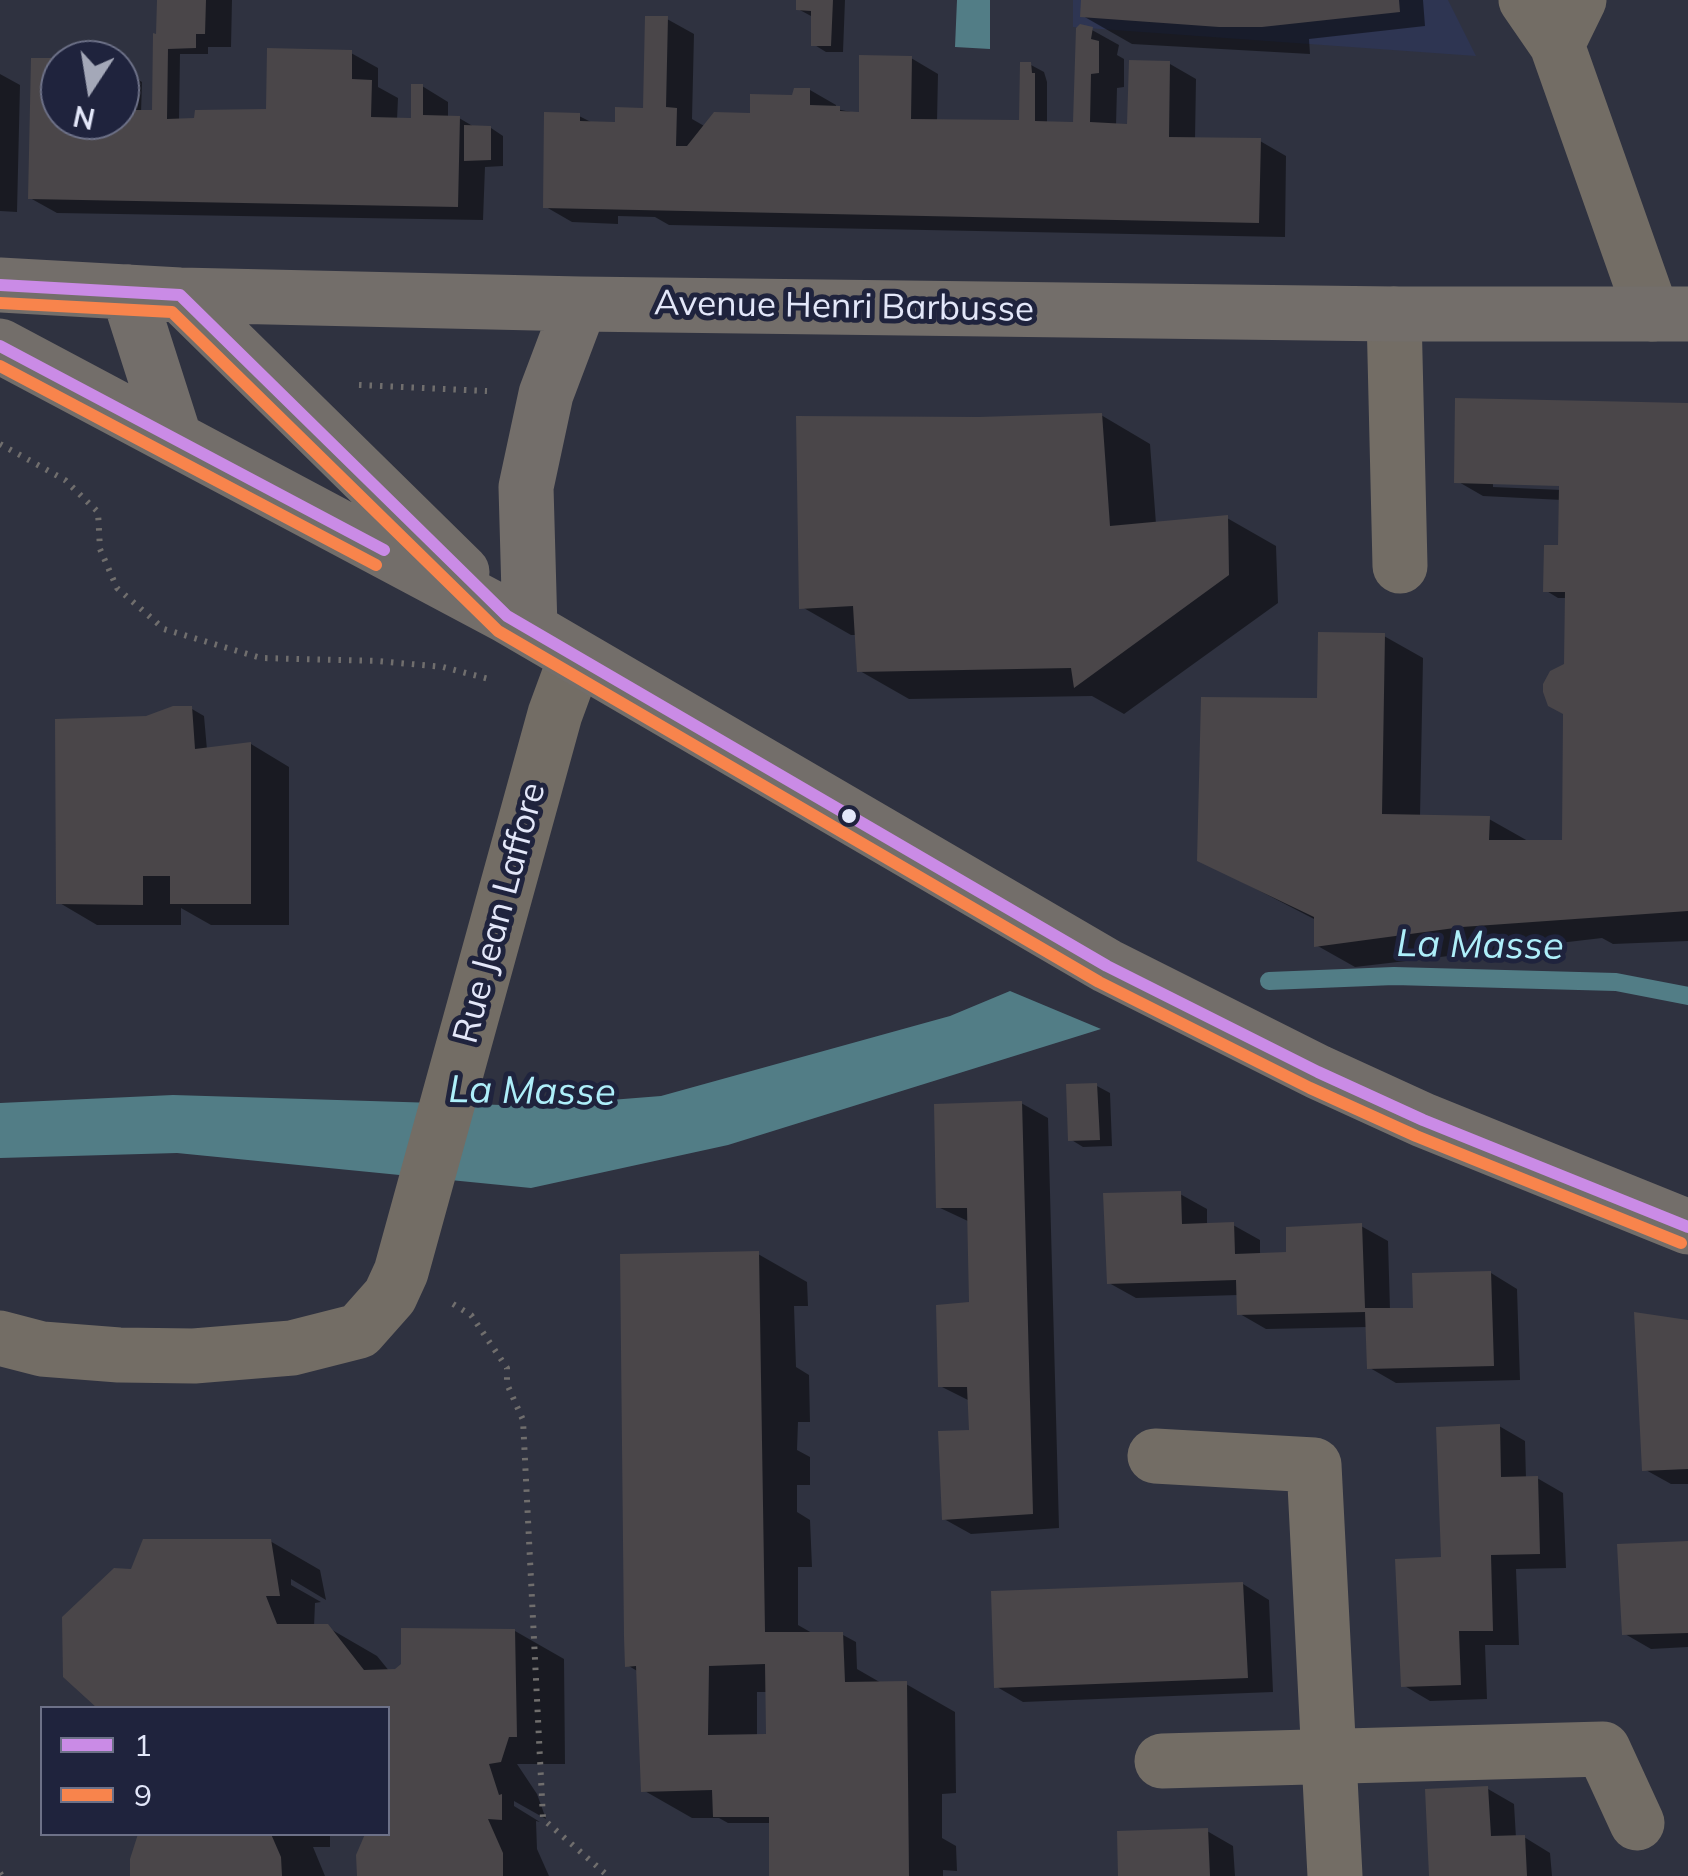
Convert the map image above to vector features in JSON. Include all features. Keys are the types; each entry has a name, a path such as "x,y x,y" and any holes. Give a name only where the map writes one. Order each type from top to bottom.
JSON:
{"main road":[{"name":"Avenue Henri Barbusse","path":"0,286 580,304 1670,314"},
{"path":"154,293 175,439"},
{"path":"154,293 519,622"},
{"path":"519,622 526,486 546,394 580,304"},
{"path":"0,346 519,622 1107,966 1423,1120 1688,1227"}],"street":[{"path":"1526,0 1568,22 1670,314"},
{"path":"1394,314 1400,566"},
{"name":"Rue Jean Laffore","path":"0,1338 42,1349 119,1354 194,1356 292,1348 359,1331 390,1296 401,1272 555,714 576,657"},
{"path":"1156,1456 1314,1465 1335,1876"},
{"path":"1162,1761 1603,1749 1636,1823"}],"path":[{"path":"356,385 546,394"},
{"path":"0,444 65,480 98,512 100,549 117,588 164,629 261,658 444,667 497,681 555,714"},
{"path":"401,1272 471,1315 506,1368 507,1384 524,1420 543,1819 608,1876"}],"shaded area":[{"path":"957,0 990,0 990,49 955,47"},
{"path":"1073,0 1448,0 1476,56 1073,27"},
{"path":"1010,991 1101,1029 728,1145 531,1188 177,1153 0,1158 0,1103 173,1095 535,1106 661,1096 950,1016"}],"building":[{"path":"157,0 206,0 205,34 196,34 196,48 168,49 167,119 194,118 195,110 266,109 267,48 352,50 352,79 372,80 371,117 411,118 411,84 423,84 423,115 460,116 458,207 28,199 31,58 40,58 40,140 140,140 140,110 152,110 153,33 156,34"},
{"path":"796,0 833,0 831,46 811,46 811,11 796,10"},
{"path":"1081,0 1399,0 1400,12 1262,27 1219,27 1080,17"},
{"path":"645,16 668,16 666,107 677,108 676,146 687,146 714,112 750,113 750,94 792,95 794,88 810,88 810,105 840,106 840,111 859,112 859,55 912,56 911,119 1019,120 1020,62 1031,62 1035,73 1035,121 1073,122 1076,28 1080,24 1093,27 1091,39 1099,41 1099,73 1091,74 1090,122 1127,124 1129,60 1170,61 1169,137 1261,138 1259,223 543,208 544,112 580,113 580,121 615,122 615,107 643,108"},
{"path":"464,125 491,126 491,160 464,161"},
{"path":"1455,398 1688,403 1688,911 1462,927 1314,947 1314,917 1197,861 1201,697 1317,698 1318,632 1385,633 1382,814 1490,816 1489,840 1562,840 1563,714 1548,706 1543,692 1550,671 1564,664 1565,592 1543,592 1544,545 1558,545 1559,486 1454,483"},
{"path":"1102,413 1110,526 1228,515 1229,575 1074,688 1071,668 857,672 853,606 799,609 796,416"},
{"path":"173,706 192,706 195,749 251,742 251,904 170,904 170,876 143,876 143,905 56,904 55,719 146,716"},
{"path":"1097,1083 1100,1140 1068,1141 1066,1084"},
{"path":"1022,1101 1033,1514 942,1520 938,1431 969,1430 967,1387 938,1387 936,1305 969,1302 967,1208 936,1208 934,1104"},
{"path":"1181,1191 1182,1224 1234,1222 1235,1254 1286,1252 1286,1227 1362,1223 1365,1308 1413,1308 1412,1273 1491,1271 1494,1366 1367,1369 1365,1312 1237,1315 1236,1280 1107,1284 1103,1193"},
{"path":"759,1251 765,1632 843,1632 845,1682 907,1681 909,1876 769,1876 769,1817 713,1817 712,1790 641,1792 636,1666 625,1667 620,1254","holes":["765,1664 766,1734 708,1735 709,1666"]},
{"path":"1634,1312 1688,1320 1688,1469 1642,1471"},
{"path":"1500,1424 1501,1477 1538,1476 1540,1554 1491,1555 1493,1631 1459,1631 1461,1685 1401,1687 1395,1559 1441,1557 1436,1427"},
{"path":"143,1539 271,1539 280,1596 266,1596 277,1624 328,1624 364,1670 395,1669 401,1664 401,1628 515,1629 517,1737 509,1737 501,1762 489,1764 499,1795 502,1794 502,1820 488,1819 503,1853 503,1876 357,1876 356,1855 364,1836 390,1836 390,1706 95,1706 63,1677 62,1617 114,1568 131,1569"},
{"path":"1688,1541 1688,1633 1622,1635 1617,1544"},
{"path":"1243,1582 1248,1678 994,1688 991,1591"},
{"path":"1488,1786 1491,1836 1525,1835 1527,1876 1429,1876 1425,1789"},
{"path":"1208,1828 1210,1876 1118,1876 1117,1831"},
{"path":"137,1836 272,1836 281,1857 282,1876 130,1876 130,1859"}],"waterway":[{"name":"La Masse","path":"1269,981 1394,976 1616,982 1688,996"}],"transit line":[{"name":"1","path":"0,285 180,295 507,616 1107,966 1423,1120 1688,1227"},
{"name":"9","path":"0,303 172,312 498,631 1099,982 1310,1088 1416,1136 1681,1243"},
{"name":"1","path":"0,346 384,550"},
{"name":"9","path":"0,366 376,565"}]}
